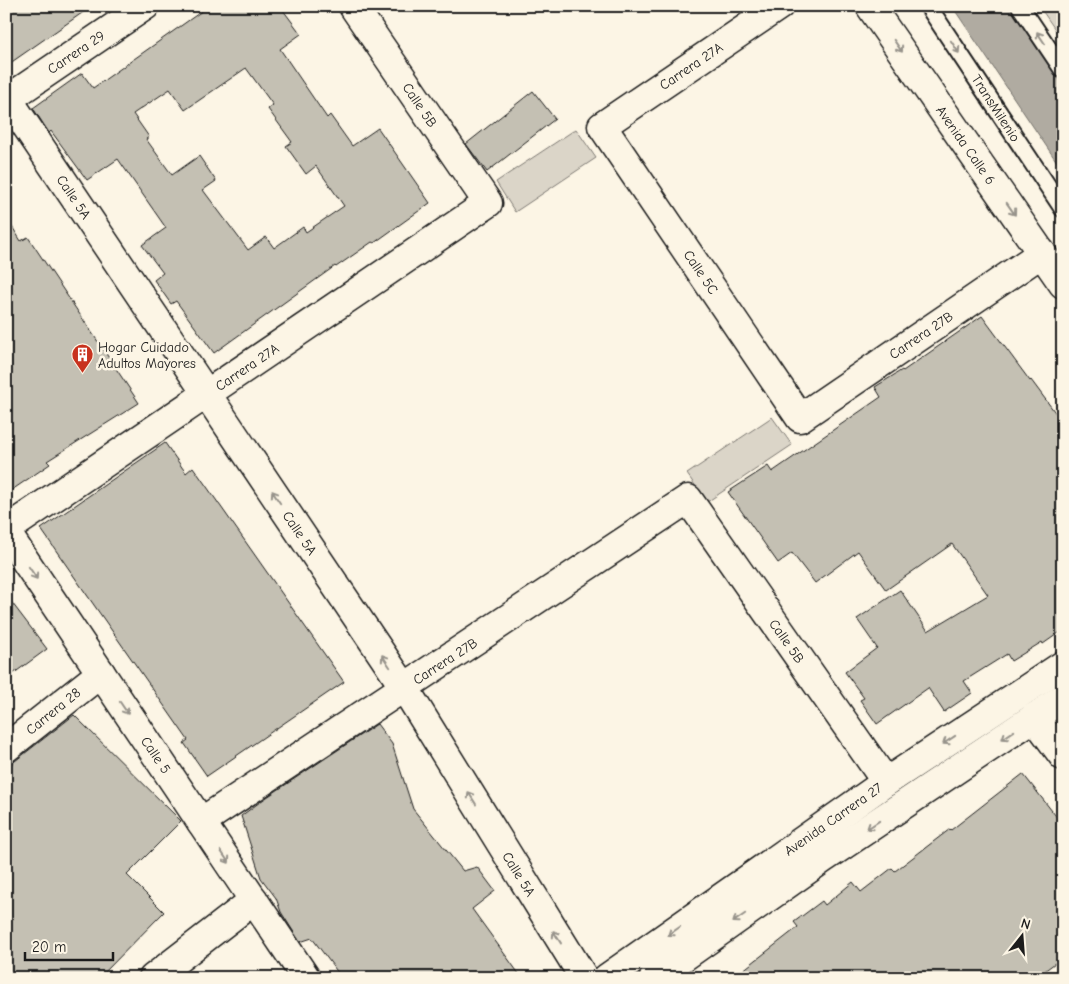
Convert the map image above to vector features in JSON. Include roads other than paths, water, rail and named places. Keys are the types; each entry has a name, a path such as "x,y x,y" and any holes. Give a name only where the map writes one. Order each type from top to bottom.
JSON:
{"street":[{"name":"Carrera 29","path":"7,97 145,6"},
{"name":"Calle 5B","path":"353,6 488,204"},
{"name":"Carrera 27A","path":"602,126 780,6"},
{"name":"Avenida Calle 6","path":"870,6 1063,284"},
{"name":"Calle 5A","path":"7,97 404,687 584,978"},
{"name":"Calle 5C","path":"602,126 800,418"},
{"name":"Carrera 27A","path":"6,531 488,204"},
{"name":"Carrera 27B","path":"800,418 1042,253"},
{"name":"Calle 5B","path":"688,499 886,782"},
{"name":"Carrera 27B","path":"201,822 688,499"},
{"name":"Calle 5","path":"6,531 306,978"},
{"name":"Avenida Carrera 27","path":"607,978 886,782 1063,664"},
{"name":"Carrera 28","path":"6,748 101,672"},
{"name":"Avenida Carrera 27","path":"654,978 824,858 1063,698"},
{"path":"1034,717 1063,756"},
{"path":"153,978 254,900"}],"lane":[{"name":"TransMilenio","path":"928,6 1063,209"},
{"path":"1020,6 1063,70"}],"place":[{"name":"Hogar Cuidado Adultos Mayores","path":"82,374"}]}
